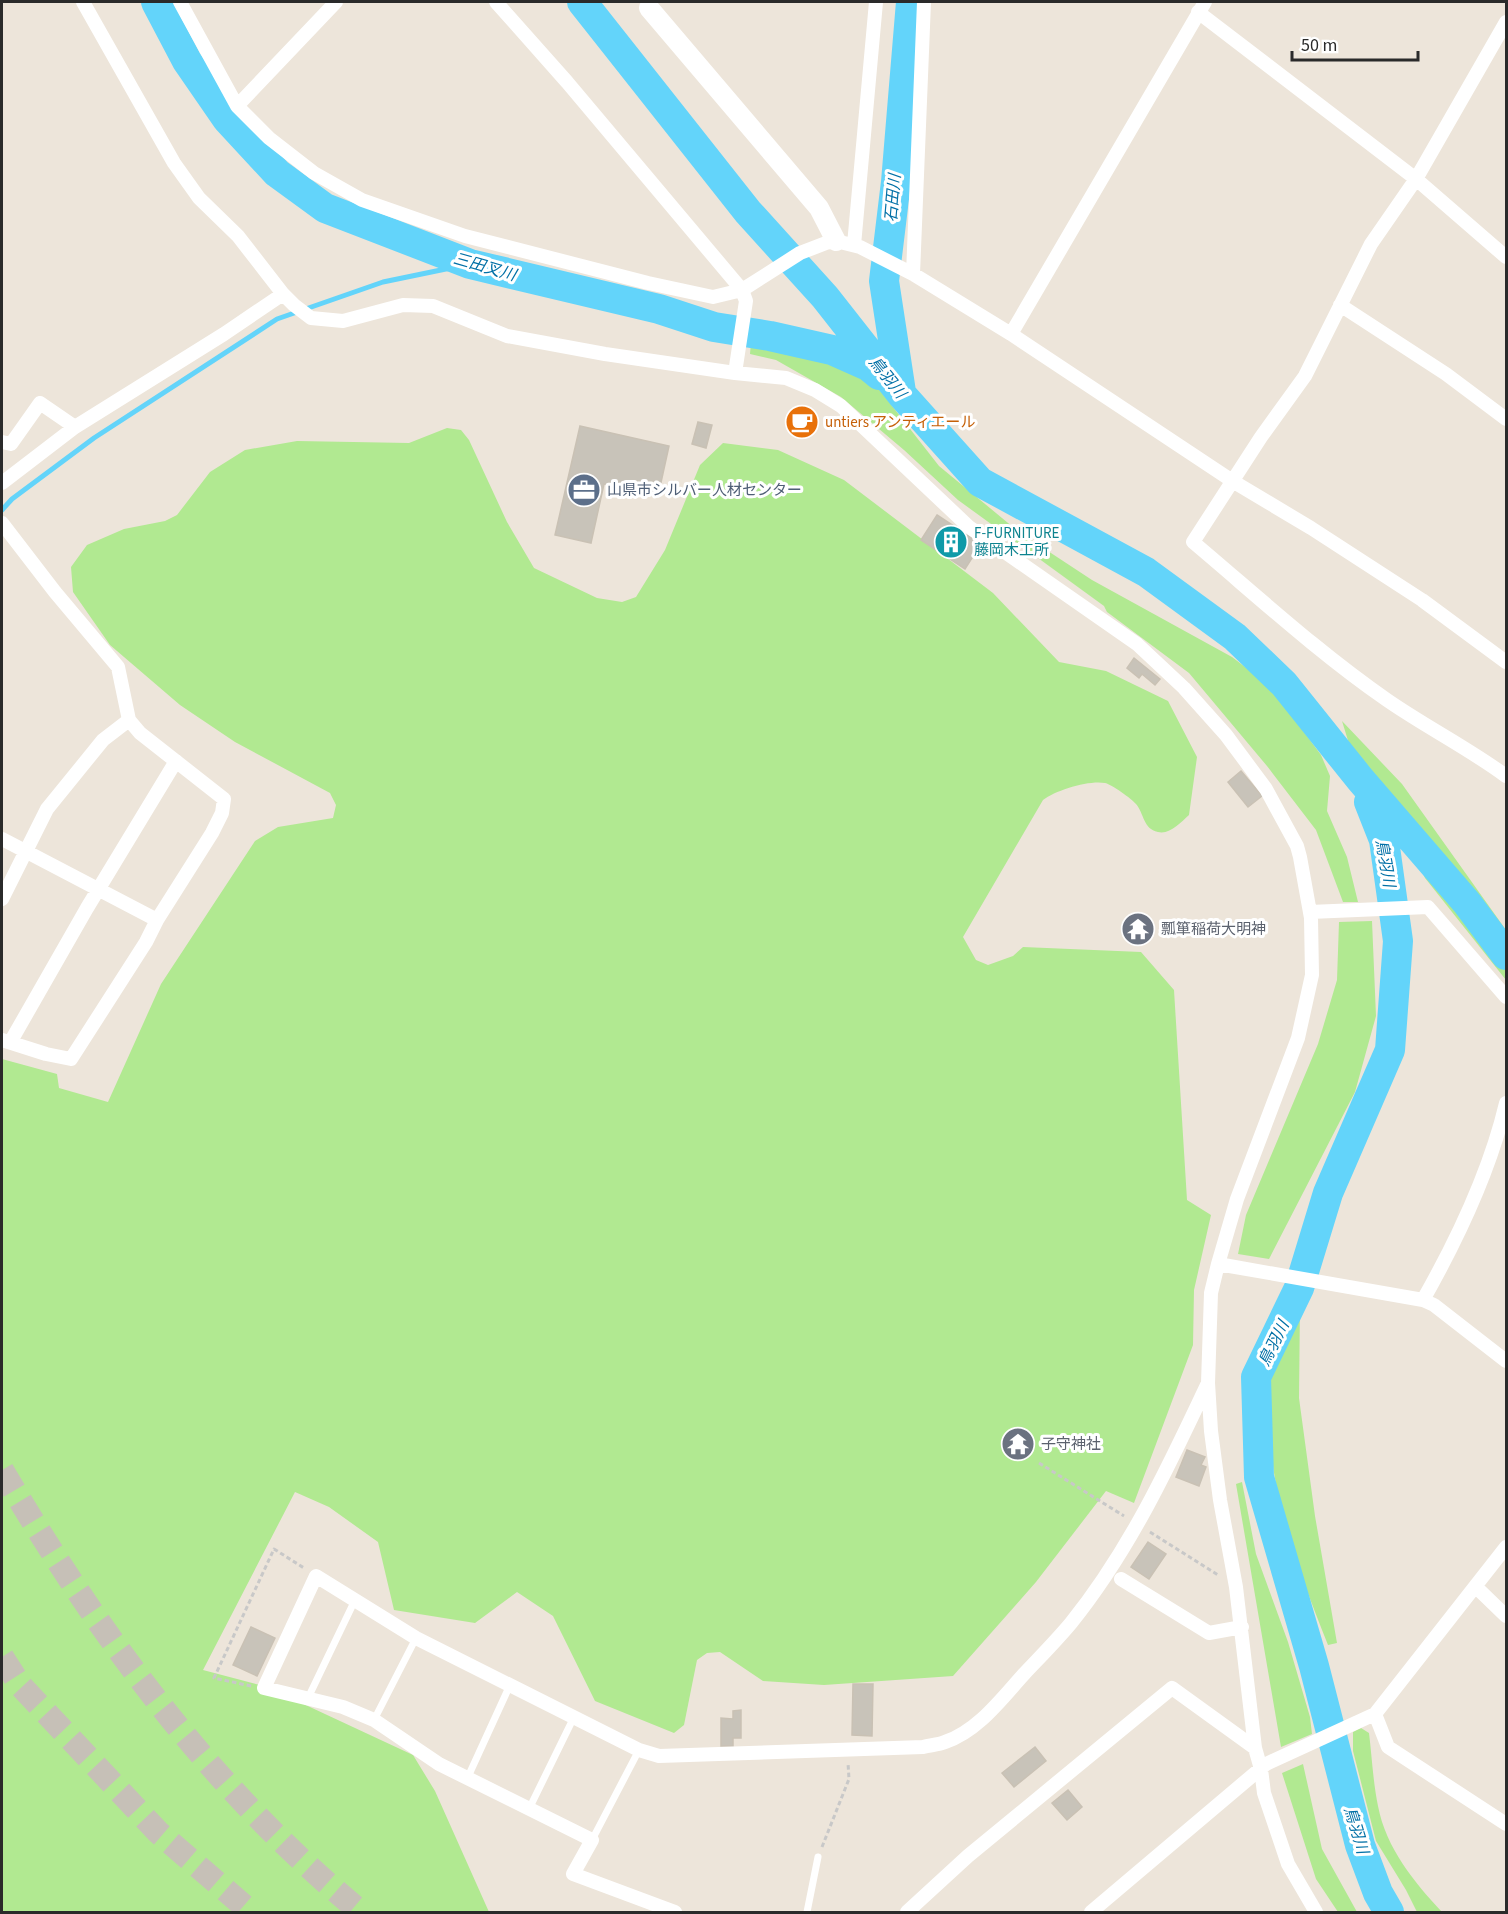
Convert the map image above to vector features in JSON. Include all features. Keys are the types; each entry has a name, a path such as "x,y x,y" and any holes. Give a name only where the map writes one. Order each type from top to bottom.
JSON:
{"street":[{"path":"83,2 174,163 199,198 238,236 283,294 311,318 343,321 403,305 434,306 507,336 605,354 736,368 786,378 815,390 841,406 969,527 1137,645 1184,688 1226,735 1266,789 1297,846 1310,912 1312,975 1298,1038 1237,1199 1211,1293 1208,1383 1211,1431 1242,1627 1255,1748 1264,1766 1264,1793 1288,1864 1316,1912"},
{"path":"180,2 237,106 269,138 314,173 362,200 465,236 648,283 713,297 744,295"},
{"path":"237,106 336,2"},
{"path":"496,2 567,82 744,295"},
{"path":"844,244 876,2"},
{"path":"909,272 924,2"},
{"path":"649,4 819,208 844,244 909,272 1011,334 1234,482 1311,528 1422,600 1506,662"},
{"path":"1011,334 1202,7 1416,179 1506,257"},
{"path":"1506,22 1416,179 1371,244 1305,376 1261,437 1193,542 1337,662 1388,700 1506,776"},
{"path":"736,368 744,295 757,279 800,253 844,244"},
{"path":"2,483 75,427 224,334 283,294"},
{"path":"1340,306 1446,374 1506,419"},
{"path":"2,442 11,444 40,403 75,427"},
{"path":"2,523 55,592 118,667 129,720 140,734 177,762 224,799 222,813 212,833 71,1059 46,1054 6,1040 177,762"},
{"path":"2,899 47,809 103,741 129,720"},
{"path":"2,839 157,920"},
{"path":"1310,912 1428,907 1506,997"},
{"path":"1423,1300 1444,1263 1468,1212 1503,1119 1506,1103"},
{"path":"1220,1265 1423,1300 1434,1305 1506,1361"},
{"path":"675,1912 573,1874 592,1840 439,1764 374,1720 343,1707 264,1688 316,1576 416,1638 639,1750 659,1756 923,1747 945,1742 965,1732 992,1709 1071,1623 1107,1572 1161,1482 1208,1383"},
{"path":"1091,1912 1264,1766 1375,1714 1506,1547"},
{"path":"1121,1579 1209,1633 1242,1627"},
{"path":"1476,1587 1506,1616"},
{"path":"907,1912 968,1856 1172,1688 1255,1748"},
{"path":"1375,1714 1388,1748 1506,1824"}],"lane":[{"path":"308,1698 355,1600"},
{"path":"374,1720 416,1638"},
{"path":"467,1779 510,1685"},
{"path":"528,1809 574,1717"},
{"path":"592,1840 639,1750"},
{"path":"807,1912 818,1857"}],"path":[{"path":"1039,1463 1236,1587"},
{"path":"264,1688 214,1678 274,1550 316,1576"},
{"path":"818,1857 849,1779 847,1749"}],"green space":[{"path":"751,342 800,349 852,366 875,384 939,466 1019,532 1092,580 1232,657 1270,686 1321,755 1330,776 1327,811 1347,857 1358,902 1343,902 1316,830 1267,766 1189,673 1107,612 1104,606 958,500 904,450 841,397 776,360 750,354"},
{"path":"447,428 461,430 469,440 507,522 534,568 597,598 622,602 636,597 665,550 700,465 723,443 778,450 844,480 993,593 1059,662 1106,671 1168,701 1197,757 1189,815 1171,830 1158,832 1149,828 1134,802 1105,783 1082,784 1049,796 1043,800 963,937 976,960 988,965 1013,956 1023,947 1141,952 1174,990 1187,1200 1211,1215 1194,1290 1193,1345 1134,1503 1106,1491 1036,1582 953,1676 824,1685 763,1681 720,1652 707,1653 697,1660 684,1725 674,1733 595,1701 553,1616 517,1592 475,1623 394,1610 378,1542 329,1507 295,1492 203,1670 267,1687 413,1755 435,1791 489,1912 2,1912 2,1059 57,1074 59,1088 108,1102 161,984 255,841 278,827 333,818 336,805 330,793 235,742 180,705 110,645 73,592 71,567 87,545 124,529 165,521 177,515 210,472 245,450 297,441 409,443"},
{"path":"1342,721 1402,784 1506,930 1506,980 1425,878 1389,794 1350,747"},
{"path":"1372,921 1376,1016 1355,1092 1269,1259 1238,1254 1246,1215 1318,1044 1337,980 1339,922"},
{"path":"1300,1303 1299,1398 1315,1516 1337,1643 1328,1645 1286,1528 1273,1469 1270,1438 1269,1390 1272,1359 1278,1338"},
{"path":"1242,1482 1256,1554 1288,1642 1310,1717 1312,1734 1281,1747 1236,1484"},
{"path":"1361,1728 1369,1733 1376,1797 1387,1836 1402,1864 1442,1912 1417,1912 1376,1841 1353,1751 1353,1732"},
{"path":"1303,1764 1322,1849 1357,1912 1338,1912 1316,1879 1282,1773"}],"building":[{"path":"698,422 712,425 706,448 692,444"},
{"name":"山県市シルバー人材センター","path":"580,426 669,446 658,496 604,484 591,543 555,535"},
{"name":"F-FURNITURE 藤岡木工所","path":"937,515 981,544 965,569 921,540"},
{"path":"1134,658 1160,679 1155,685 1142,674 1139,678 1127,668"},
{"path":"1241,771 1262,796 1248,807 1228,782"},
{"path":"1187,1450 1205,1457 1201,1465 1206,1467 1199,1486 1176,1477"},
{"path":"1148,1542 1166,1554 1149,1579 1131,1567"},
{"path":"251,1627 275,1638 257,1676 233,1665"},
{"path":"853,1684 873,1684 872,1736 852,1735"},
{"path":"741,1710 741,1738 733,1738 733,1746 721,1746 721,1718 733,1719 733,1711"},
{"path":"1035,1747 1046,1761 1014,1787 1002,1773"},
{"path":"1068,1790 1082,1807 1067,1820 1052,1803"}],"waterway":[{"name":"三田叉川","path":"156,2 187,61 227,119 277,173 325,208 470,264 659,309 714,327 770,336 832,350 868,366 879,375"},
{"name":"鳥羽川","path":"582,2 748,212 825,297 902,395 980,482 1146,572 1235,637 1284,684 1360,779 1467,903 1506,955"},
{"name":"石田川","path":"901,392 884,281 896,182 911,2"},
{"path":"2,510 12,499 94,438 277,319 383,282 470,264"},
{"name":"鳥羽川","path":"1369,802 1384,840 1398,941 1390,1050 1328,1193 1299,1288 1256,1377 1259,1477 1314,1666 1360,1845 1378,1893 1389,1912"}],"tunnel":[{"path":"2,1470 78,1592 162,1707 256,1815 307,1865 361,1912"},
{"path":"2,1657 20,1685 158,1832 251,1912"}],"place":[{"name":"untiers アンティエール","path":"802,422"},
{"name":"山県市シルバー人材センター","path":"584,490"},
{"name":"F-FURNITURE 藤岡木工所","path":"951,542"},
{"name":"瓢箪稲荷大明神","path":"1138,929"},
{"name":"子守神社","path":"1018,1444"}]}
